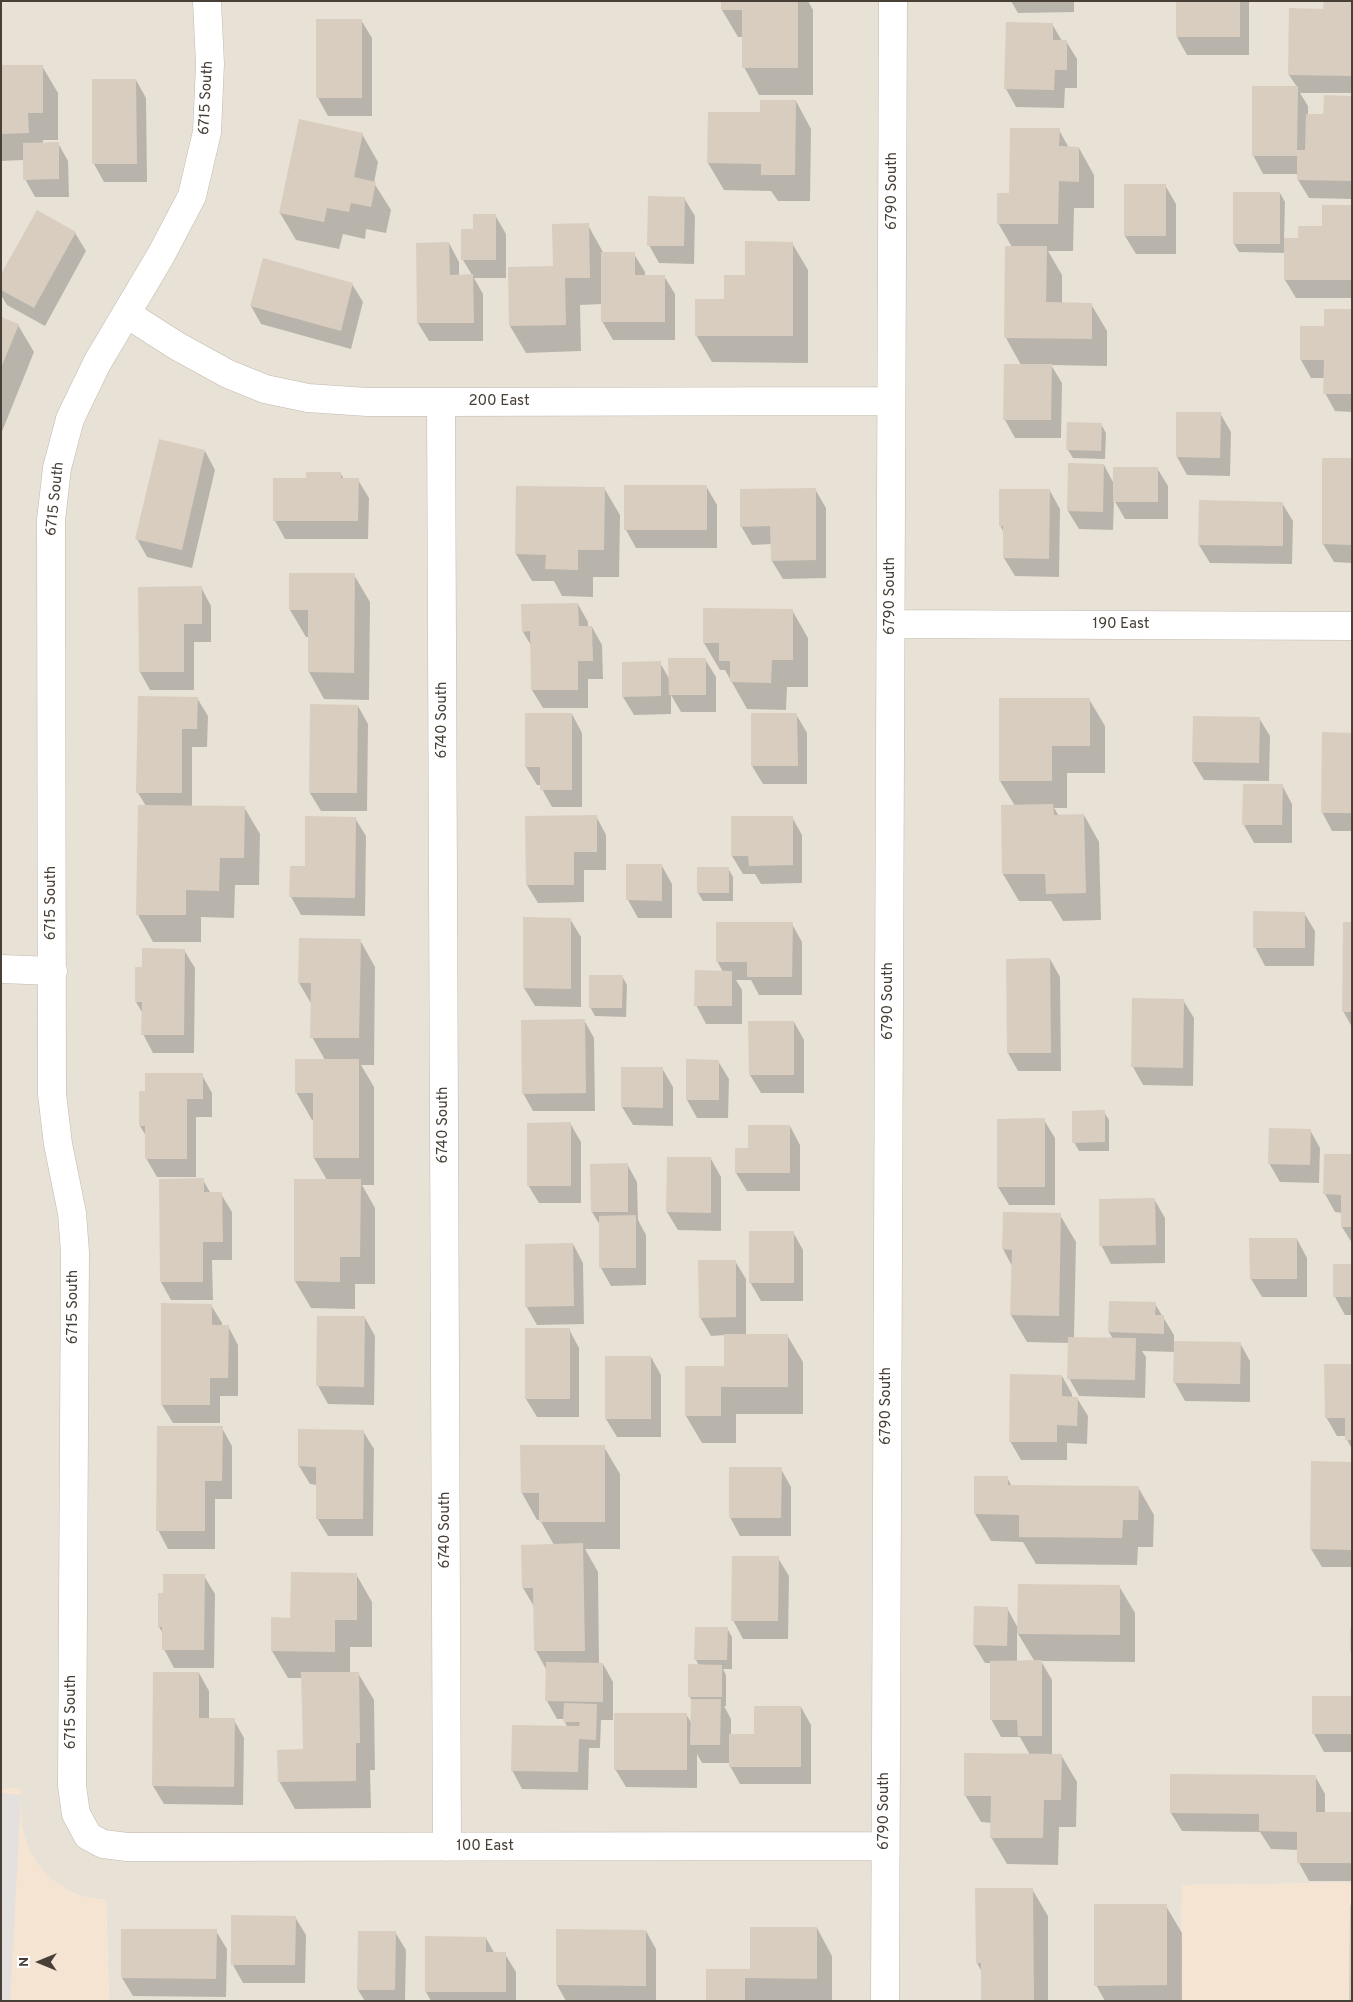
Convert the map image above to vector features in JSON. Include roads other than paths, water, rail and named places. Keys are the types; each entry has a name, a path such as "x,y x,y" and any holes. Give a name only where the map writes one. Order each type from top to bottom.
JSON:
{"street":[{"name":"6715 South","path":"88,1836 76,1814 72,1786 75,1252 72,1213 58,1144 52,1094 51,520 57,468 70,419 97,363 161,255 192,196 207,132 210,64 207,1"},
{"name":"6790 South","path":"885,2001 893,1"},
{"name":"200 East","path":"126,314 177,346 228,374 265,389 308,398 367,402 891,401"},
{"name":"6740 South","path":"441,402 447,1847"},
{"name":"190 East","path":"891,624 1352,626"},
{"path":"1,969 53,971"},
{"name":"100 East","path":"88,1836 103,1844 127,1847 885,1846"}]}
